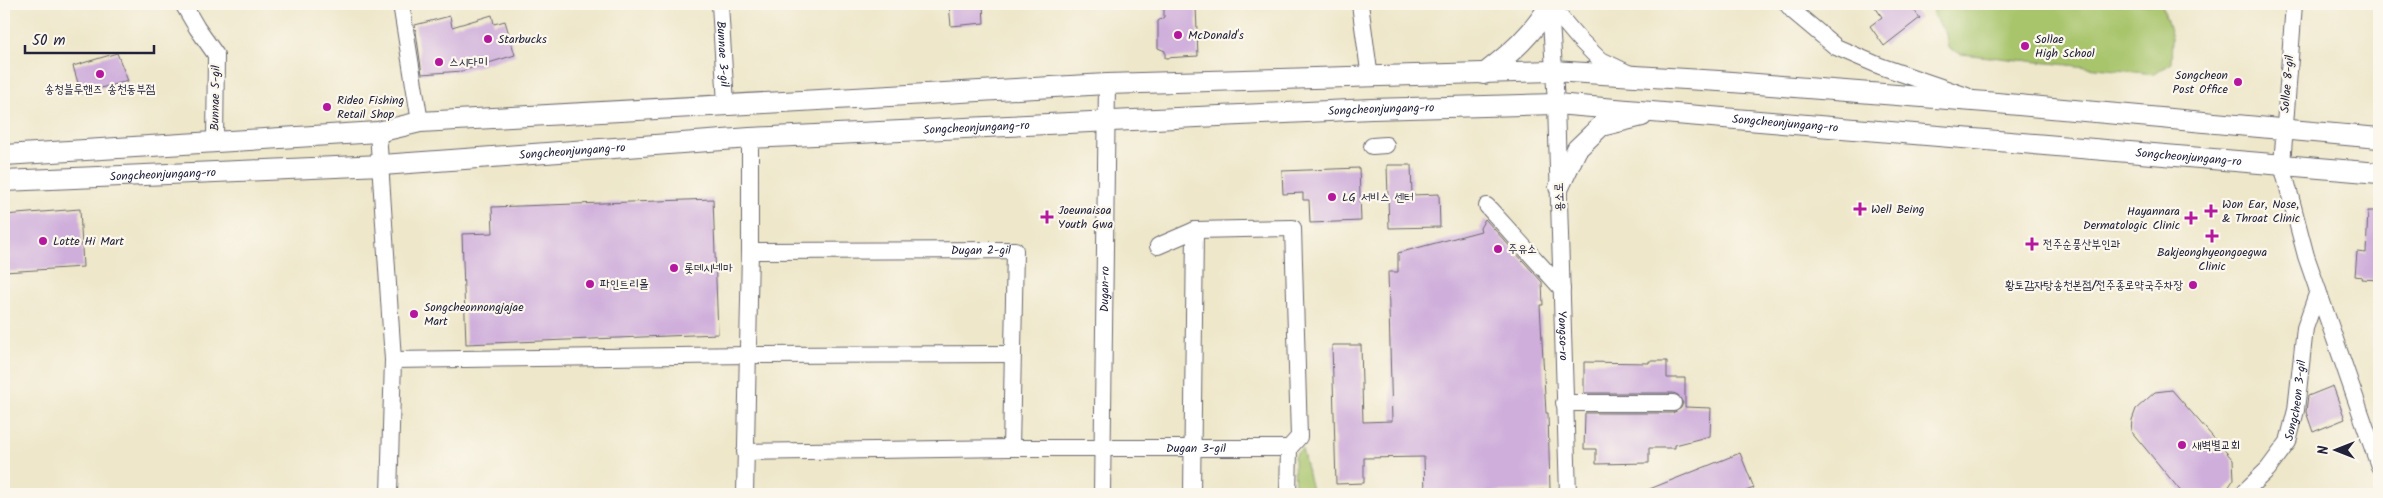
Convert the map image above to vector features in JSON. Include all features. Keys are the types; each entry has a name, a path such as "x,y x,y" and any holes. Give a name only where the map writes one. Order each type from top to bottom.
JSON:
{"street":[{"name":"Bunnae 5-gil","path":"183,4 216,56 214,142"},
{"path":"401,4 420,122"},
{"name":"Bunnae 3-gil","path":"720,4 726,104"},
{"path":"1360,4 1370,78"},
{"path":"1484,74 1519,46 1536,28 1550,4 1578,38 1599,59 1634,76"},
{"name":"용소로","path":"1550,4 1552,71 1556,104 1562,289"},
{"path":"1787,4 1792,11 1836,47 1880,66 1986,102"},
{"name":"Sollae 8-gil","path":"2282,165 2283,129 2294,4"},
{"path":"4,155 378,132 420,122 726,104 1107,84 1370,78 1552,71 1986,102 2379,138"},
{"name":"Dugan-ro","path":"1102,494 1107,84"},
{"name":"Songcheonjungang-ro","path":"4,181 382,165 750,138 1371,109 1556,104 2379,172"},
{"path":"1559,188 1577,149 1602,126 1658,112"},
{"path":"378,132 382,165 393,360 389,494"},
{"path":"745,494 749,355 750,138"},
{"path":"2282,165 2318,291 2379,466"},
{"path":"1487,206 1562,289"},
{"path":"1158,246 1195,230 1293,228 1299,437 1289,448 1288,494"},
{"path":"1192,494 1195,230"},
{"name":"Dugan 2-gil","path":"750,250 1014,250 1011,448"},
{"name":"Yongso-ro","path":"1562,289 1568,494"},
{"name":"Songcheon 3-gil","path":"2242,494 2268,469 2288,442 2296,410 2305,328 2318,291"},
{"path":"393,360 749,355 1013,354"},
{"path":"1564,402 1673,403"},
{"name":"Dugan 3-gil","path":"745,452 1011,448 1289,448"}],"green space":[{"path":"1935,4 2162,4 2172,38 2171,63 2155,74 1961,54 1948,48 1946,34 1933,15"},
{"path":"1302,449 1313,494 1295,494 1294,456"}],"building":[{"path":"949,4 983,4 984,23 951,26"},
{"name":"McDonald's","path":"1164,4 1196,6 1198,56 1165,58 1165,51 1158,48 1158,21 1164,17"},
{"path":"1873,4 1909,4 1920,18 1884,46 1870,26 1882,17"},
{"path":"492,15 494,24 505,21 515,55 462,71 422,74 415,25 450,16 452,27"},
{"name":"송청블루핸즈 송천동부점","path":"117,53 128,81 81,93 73,66"},
{"path":"1387,165 1411,165 1412,195 1439,194 1440,227 1389,228"},
{"name":"LG 서비스 센터","path":"1359,168 1361,221 1310,223 1309,200 1303,200 1303,193 1283,194 1282,171"},
{"name":"파인트리몰","path":"713,199 718,334 466,344 462,234 493,233 492,207"},
{"name":"Lotte Hi Mart","path":"80,209 83,267 4,272 4,215"},
{"path":"2368,211 2379,211 2379,280 2361,279 2362,277 2355,276 2357,252 2366,253"},
{"path":"1485,219 1542,282 1543,305 1540,305 1546,413 1548,413 1550,490 1425,494 1424,457 1364,458 1364,483 1336,484 1332,345 1361,345 1363,422 1392,421 1388,272 1398,272 1398,253 1481,231 1480,228"},
{"path":"1649,361 1667,361 1667,378 1685,378 1685,407 1711,408 1710,436 1675,445 1675,448 1649,448 1649,463 1596,464 1596,449 1584,449 1585,413 1673,413 1681,408 1683,403 1678,395 1673,393 1584,393 1584,362 1649,363"},
{"path":"2333,386 2345,419 2313,432 2306,412 2308,396"},
{"name":"새벽별교회","path":"2172,390 2233,460 2234,479 2224,494 2183,494 2131,431 2136,409 2155,392"},
{"path":"1740,453 1754,488 1738,494 1637,494"}],"place":[{"name":"McDonald's","path":"1178,35"},
{"name":"Starbucks","path":"488,39"},
{"name":"Sollae High School","path":"2025,46"},
{"name":"스시다미","path":"439,62"},
{"name":"송청블루핸즈 송천동부점","path":"100,74"},
{"name":"Songcheon Post Office","path":"2238,82"},
{"name":"Rideo Fishing Retail Shop","path":"327,107"},
{"name":"LG 서비스 센터","path":"1332,197"},
{"name":"Well Being","path":"1860,209"},
{"name":"Won Ear, Nose, & Throat Clinic","path":"2211,211"},
{"name":"Joeunaisoa Youth Gwa","path":"1047,217"},
{"name":"Hayannara Dermatologic Clinic","path":"2191,218"},
{"name":"Bakjeonghyeongoegwa Clinic","path":"2212,236"},
{"name":"Lotte Hi Mart","path":"43,241"},
{"name":"전주순풍산부인과","path":"2032,244"},
{"name":"주유소","path":"1498,249"},
{"name":"롯데시네마","path":"674,268"},
{"name":"파인트리몰","path":"590,284"},
{"name":"황토감자탕송천본점/전주종로약국주차장","path":"2193,285"},
{"name":"Songcheonnongjajae Mart","path":"414,314"},
{"name":"새벽별교회","path":"2182,445"}]}
